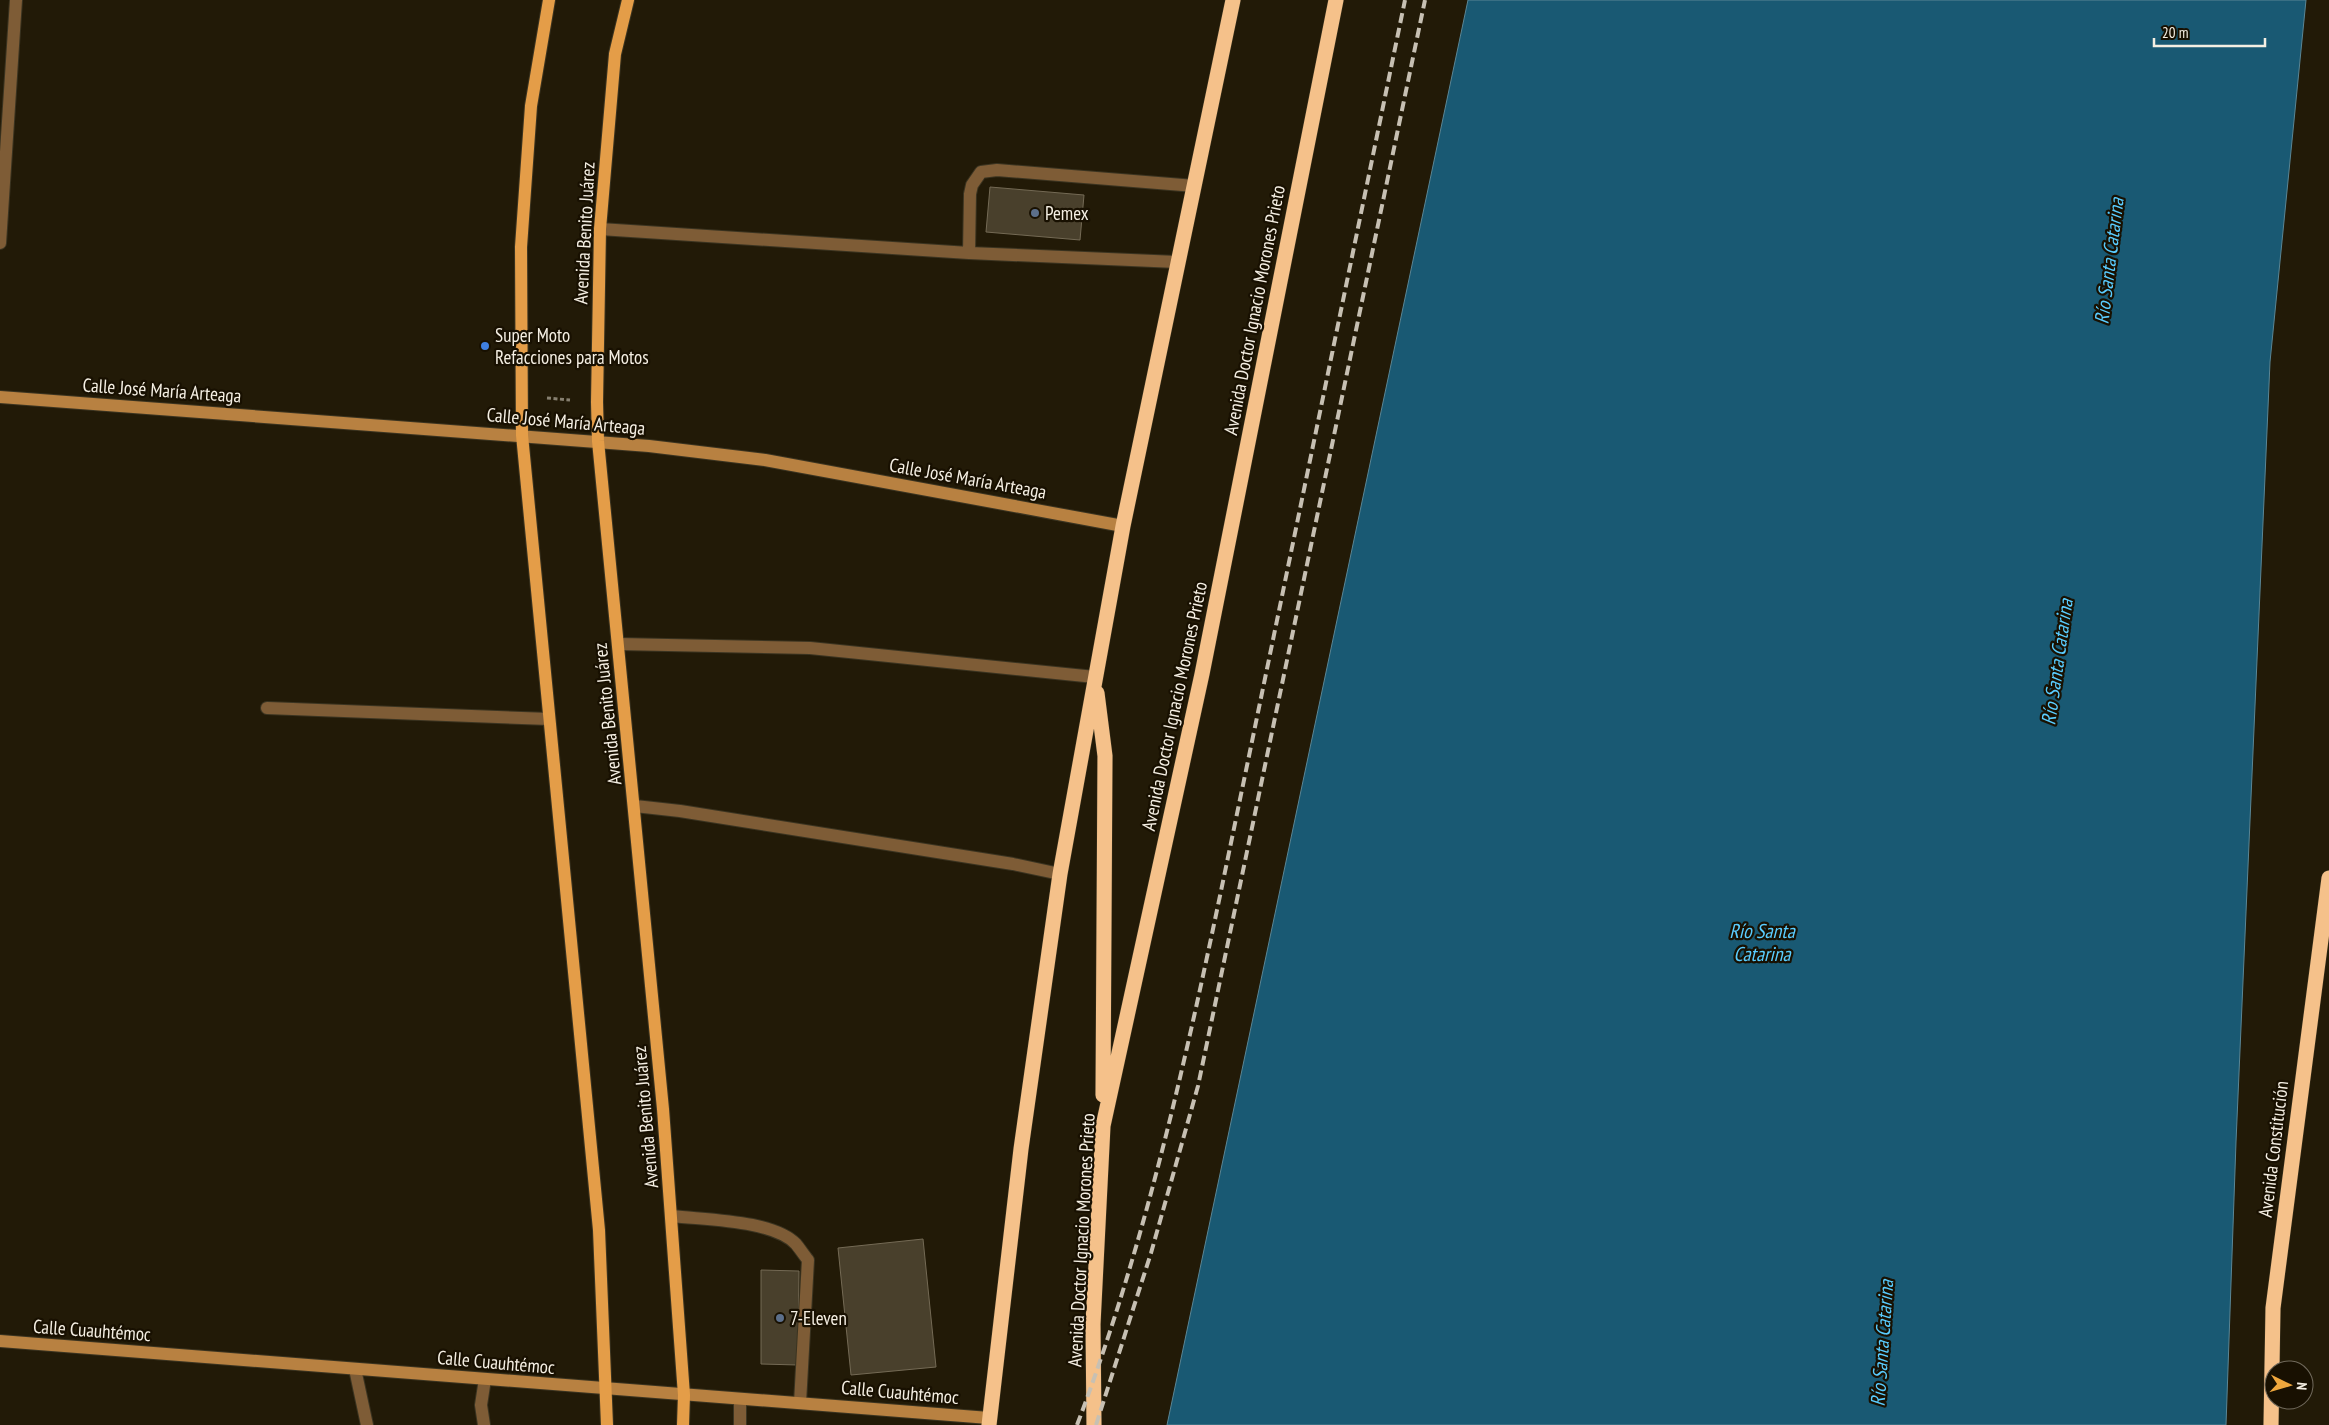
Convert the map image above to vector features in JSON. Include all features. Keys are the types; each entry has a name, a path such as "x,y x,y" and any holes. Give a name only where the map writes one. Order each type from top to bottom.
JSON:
{"highway":[{"path":"989,1422 1021,1149 1060,874 1123,526 1177,262 1195,186 1232,0"},
{"name":"Avenida Doctor Ignacio Morones Prieto","path":"1094,1425 1093,1324 1103,1126 1202,674 1336,0"},
{"path":"1095,677 1105,756 1103,1126"},
{"name":"Avenida Constitución","path":"2271,1425 2273,1308 2329,878"}],"main road":[{"path":"549,0 530,125 521,247 522,435 600,1230 606,1425"},
{"name":"Avenida Benito Juárez","path":"628,0 615,54 600,229 598,442 635,806 673,1216 684,1394 683,1425"}],"street":[{"path":"0,243 16,0"},
{"path":"969,253 970,194 972,185 981,172 987,170 1195,186"},
{"path":"600,229 969,253 1177,262"},
{"name":"Calle José María Arteaga","path":"0,397 522,435 765,460 1123,526"},
{"path":"619,644 810,648 1095,677"},
{"path":"267,708 549,719"},
{"path":"635,806 680,811 1003,862 1060,874"},
{"path":"673,1216 759,1225 778,1232 795,1243 808,1260 800,1403"},
{"name":"Calle Cuauhtémoc","path":"0,1341 800,1403 989,1422"},
{"path":"355,1369 366,1425"},
{"path":"484,1425 481,1405 485,1379"},
{"path":"740,1399 740,1425"}],"path":[{"path":"521,396 597,402"}],"water":[{"name":"Río Santa Catarina","path":"1468,0 2306,0 2270,362 2236,1142 2226,1425 1167,1425"}],"building":[{"name":"Pemex","path":"990,187 1084,195 1080,240 986,232"},
{"path":"923,1239 936,1367 851,1375 838,1248"},
{"name":"7-Eleven","path":"761,1270 799,1271 798,1365 761,1364"}],"railway":[{"path":"1077,1425 1132,1261 1155,1178 1196,1010 1405,0"},
{"path":"1096,1425 1151,1253 1198,1086 1425,0"}],"place":[{"name":"Pemex","path":"1035,213"},
{"name":"Super Moto Refacciones para Motos","path":"485,346"},
{"name":"7-Eleven","path":"780,1318"}]}
